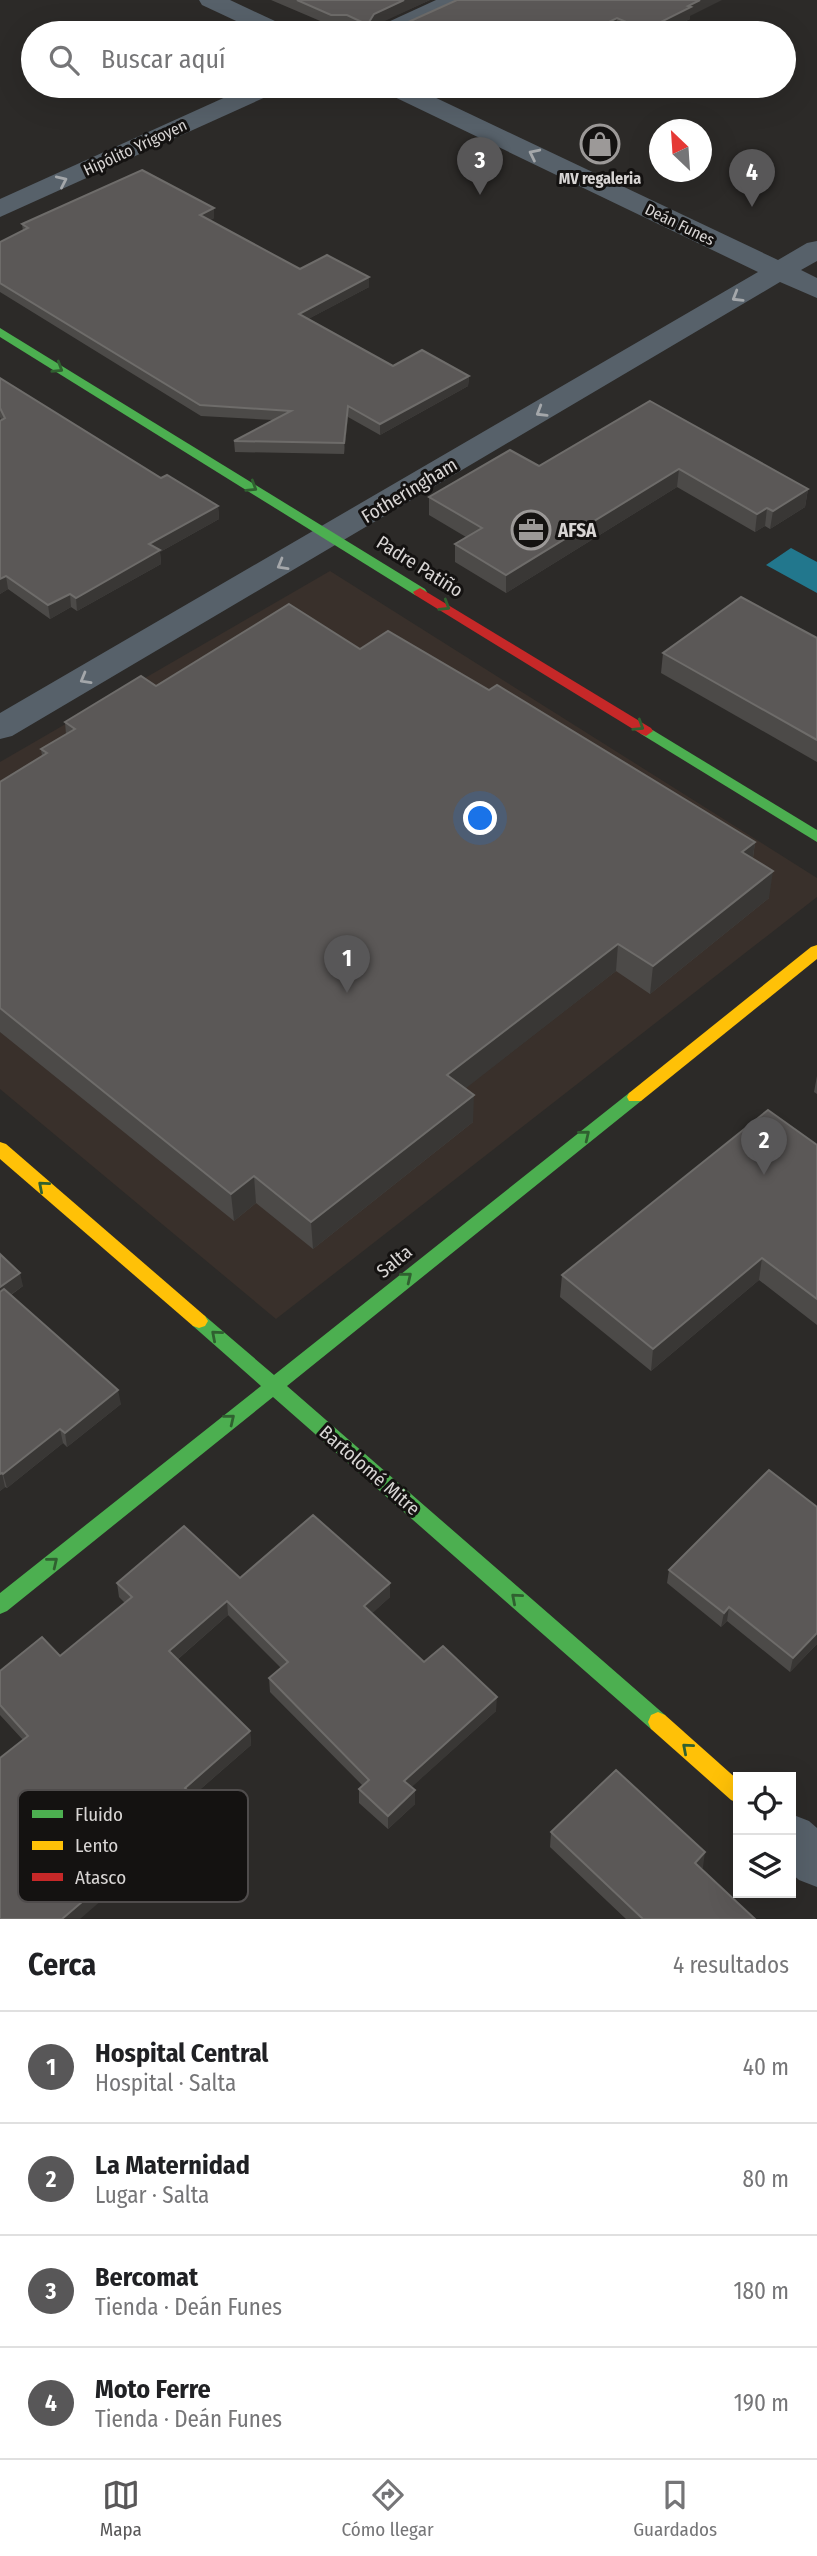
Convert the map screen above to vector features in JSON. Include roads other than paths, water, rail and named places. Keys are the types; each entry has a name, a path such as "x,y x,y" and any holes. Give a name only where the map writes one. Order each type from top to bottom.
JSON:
{"street":[{"path":"211,0 256,21"},
{"path":"410,21 456,0"},
{"name":"Hipólito Yrigoyen","path":"0,209 244,98"},
{"name":"Deán Funes","path":"416,98 817,289"},
{"name":"Fotheringham","path":"0,728 817,249"},
{"name":"Padre Patiño","path":"0,332 817,837"},
{"name":"Salta","path":"0,1605 817,951"},
{"name":"Bartolomé Mitre","path":"0,1149 273,1384 733,1789"},
{"path":"796,1843 817,1862"}],"water":[{"path":"791,548 817,562 817,593 766,565"}],"place":[{"name":"MV regaleria","path":"600,144"},
{"name":"Bercomat","path":"480,195"},
{"name":"Moto Ferre","path":"752,207"},
{"name":"AFSA","path":"531,530"},
{"name":"Hospital Central","path":"347,993"},
{"name":"La Maternidad","path":"764,1175"}]}
